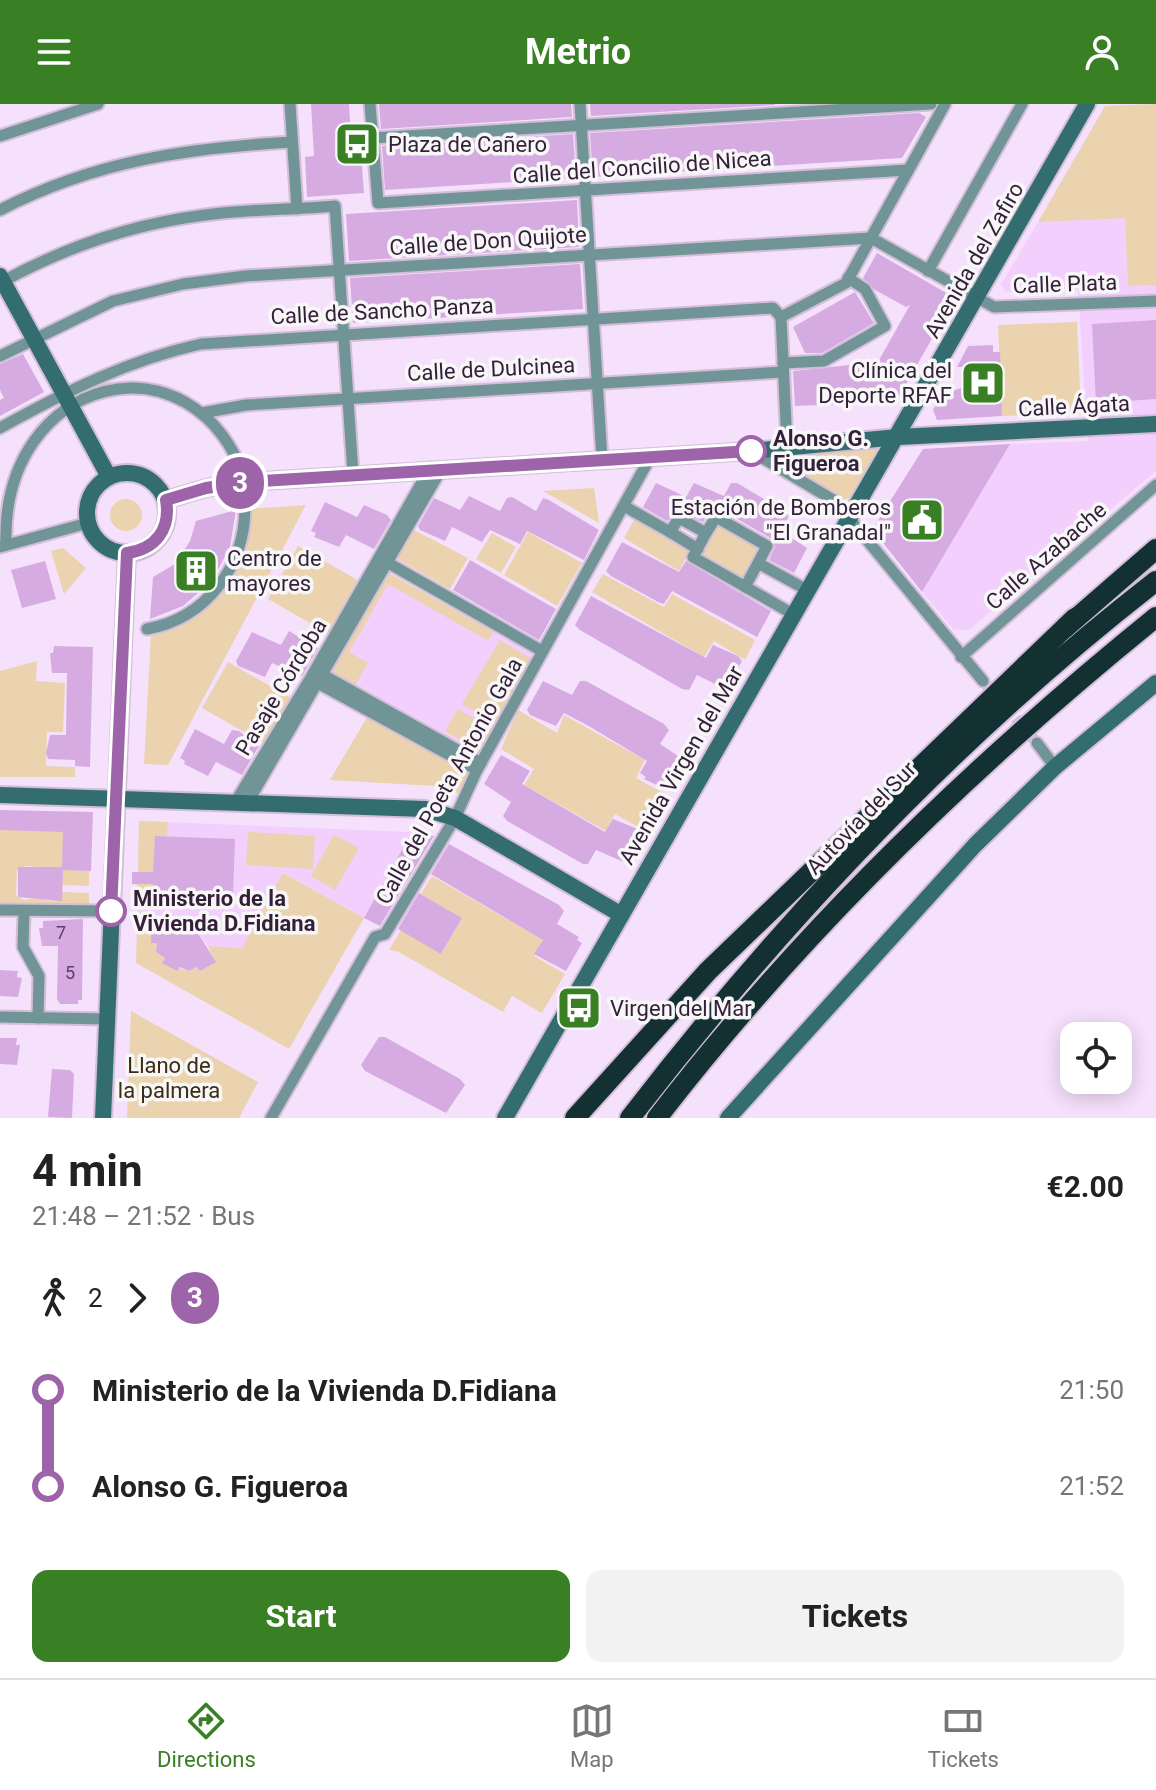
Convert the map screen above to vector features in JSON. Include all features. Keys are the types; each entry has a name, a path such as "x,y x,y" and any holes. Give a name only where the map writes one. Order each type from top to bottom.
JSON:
{"highway":[{"path":"575,1118 708,971 1075,618 1156,549"},
{"name":"Autovía del Sur","path":"630,1118 736,985 970,742 1111,616 1156,581"},
{"name":"Autovía del Sur","path":"657,1118 753,1001 899,844 1079,680 1156,617"},
{"path":"736,985 817,883 1075,618"},
{"path":"1079,680 1109,668 1156,634"}],"street":[{"path":"290,104 297,209"},
{"path":"370,104 373,138 931,104"},
{"path":"580,104 602,459"},
{"path":"787,445 781,317 848,278 945,104"},
{"path":"928,271 1022,104"},
{"name":"Avenida del Zafiro","path":"898,437 1087,104"},
{"path":"0,136 90,105"},
{"name":"Calle del Concilio de Nicea","path":"373,138 378,203 908,170"},
{"path":"0,210 31,194 118,163 209,147 292,142"},
{"path":"109,477 1,280 39,262 147,225 206,215 335,206 353,474"},
{"path":"871,238 977,299"},
{"name":"Calle de Don Quijote","path":"0,356 113,301 183,284 245,276 871,238"},
{"name":"Calle de Dulcinea","path":"202,413 246,405 597,383 783,368 824,361 885,326 865,289 848,278"},
{"name":"Calle Plata","path":"977,299 994,307 1156,301"},
{"name":"Calle de Sancho Panza","path":"0,428 156,354 201,344 773,308 781,317"},
{"path":"88,523 3,546 7,482 17,455 66,398 114,389 148,390 202,413 228,440 246,482"},
{"name":"Calle Ágata","path":"166,500 206,488 246,482 751,451 787,445 898,437 1156,424"},
{"name":"Avenida Virgen del Mar","path":"505,1118 849,516 898,437"},
{"path":"751,451 835,501 983,681"},
{"name":"Calle del Poeta Antonio Gala","path":"271,1118 375,937 385,934 455,818 479,766 651,456"},
{"name":"Pasaje Córdoba","path":"242,801 436,468"},
{"path":"136,473 159,488 166,500 168,512 160,536 139,551 127,553 102,544 88,523 90,496 109,477 136,473"},
{"name":"Calle Azabache","path":"961,657 1156,485"},
{"path":"624,506 698,549"},
{"path":"147,629 187,614 227,576 241,540 245,507"},
{"path":"745,587 767,546 716,517 693,557 745,587 793,614"},
{"path":"670,532 679,518 706,533"},
{"path":"103,1118 127,553"},
{"path":"383,560 542,651"},
{"path":"758,563 807,590"},
{"path":"317,677 479,766"},
{"path":"728,1118 975,845 1055,767 1156,683"},
{"path":"1037,743 1055,767"},
{"path":"0,795 425,809 455,818 620,914"},
{"path":"0,910 111,911"},
{"path":"24,911 23,947 39,976 38,1018"},
{"path":"0,1017 107,1019"}],"shaded area":[{"path":"1125,217 1128,286 1156,285 1156,471 969,630 954,630 922,592 1010,444 1088,441 1078,290 1006,292 1001,285 1038,222"},
{"path":"388,583 487,639 494,632 538,657 480,759 355,686 368,663 348,652"},
{"path":"139,821 412,832 364,918 284,873 242,948 208,946 196,930 179,923 137,925 137,884 145,872 138,872"}],"green space":[{"path":"1156,104 1156,285 1128,286 1125,218 1038,222 1105,106"},
{"path":"1077,322 1081,413 1002,416 998,325"},
{"path":"884,446 854,497 842,500 781,460 784,448"},
{"path":"594,488 599,523 543,491"},
{"path":"126,499 137,504 142,515 137,526 126,531 115,526 110,515 115,504"},
{"path":"306,505 168,765 144,764 151,634 208,598 231,574 244,536 248,509"},
{"path":"636,516 692,547 679,571 624,538"},
{"path":"716,519 765,546 743,584 694,557"},
{"path":"410,528 468,558 450,589 394,557"},
{"path":"528,532 582,563 557,606 504,575"},
{"path":"492,533 516,547 501,573 476,559"},
{"path":"298,546 361,582 331,635 268,599"},
{"path":"63,548 86,568 64,594 51,551"},
{"path":"385,571 494,632 487,640 388,584 349,652 368,663 355,686 328,672"},
{"path":"603,574 664,607 672,594 755,640 745,660 714,641 704,657 592,592"},
{"path":"500,640 532,659 495,723 462,704"},
{"path":"37,661 36,681 65,683 63,732 47,732 46,766 75,767 75,777 0,777 0,671"},
{"path":"228,662 293,699 267,745 202,708"},
{"path":"458,709 494,730 480,752 445,731"},
{"path":"518,710 557,733 564,715 645,760 636,778 667,795 647,832 615,814 606,831 524,785 534,769 501,749"},
{"path":"369,714 472,774 460,794 435,786 330,780"},
{"path":"139,821 168,822 167,836 155,836 152,890 137,890 137,884 145,883 145,872 138,872"},
{"path":"0,829 63,832 71,870 89,871 89,886 62,885 63,869 26,866 17,870 16,895 24,900 34,895 50,901 62,897 62,892 89,893 89,907 0,905"},
{"path":"248,832 315,836 313,869 246,865"},
{"path":"334,835 359,848 335,890 311,876"},
{"path":"283,873 364,918 289,1049 136,963 137,925 151,926 151,942 157,943 156,952 165,958 162,963 189,971 197,967 200,971 215,962 208,946 242,948"},
{"path":"432,876 543,940 534,956 565,974 542,1013 512,996 503,1012 397,951 389,950 401,930 442,953 462,918 421,894"},
{"name":"Llano de la palmera","path":"131,1011 258,1082 239,1118 127,1118"}],"building":[{"path":"311,104 349,104 352,155 361,154 364,193 307,197 305,157 314,156"},
{"path":"379,104 571,104 572,117 381,129"},
{"path":"590,104 775,104 775,105 591,116"},
{"path":"919,113 926,117 902,158 593,177 590,133"},
{"path":"573,134 576,178 385,190 382,146"},
{"path":"577,200 579,247 349,261 346,214"},
{"path":"877,253 955,298 896,402 795,406 793,371 878,362 910,305 906,307 875,290 863,278"},
{"path":"580,264 583,309 353,323 350,278"},
{"path":"855,292 874,323 822,353 805,353 793,327"},
{"path":"1156,320 1156,399 1096,403 1092,324"},
{"name":"Clínica del Deporte RFAF","path":"993,345 993,352 1000,352 1002,416 937,420 933,410 942,393 966,387 965,367 957,367 968,346"},
{"path":"23,354 44,392 0,416 0,400 4,398 0,390 0,364"},
{"name":"Estación de Bomberos \"El Granadal\"","path":"1010,444 922,592 880,539 875,526 882,514 923,449"},
{"path":"656,483 686,497 694,483 724,496 731,483 737,483 784,511 789,516 781,531 807,548 794,573 769,560 775,547 772,539 720,509 711,510 703,522 680,510 667,521 643,507"},
{"path":"469,496 500,511 507,498 512,497 536,511 543,498 599,530 584,560 527,531 520,544 490,530 482,542 452,527 445,541 420,530 418,526 434,498 460,510"},
{"path":"325,502 357,517 364,505 387,515 391,520 374,549 346,535 339,547 314,537 316,533 311,531"},
{"name":"Centro de mayores","path":"236,510 230,547 212,581 183,606 150,619 153,577 175,564 190,541 196,521"},
{"path":"622,542 679,572 686,561 771,611 757,637 672,591 664,604 611,576 606,571"},
{"path":"470,560 556,609 539,640 453,590"},
{"path":"45,561 56,599 22,608 11,570"},
{"path":"591,596 706,658 713,645 738,656 742,661 727,690 697,675 689,690 682,689 580,630 575,625"},
{"path":"289,631 318,648 302,676 272,663 265,677 238,666 236,661 252,632 281,645"},
{"path":"54,646 93,647 90,767 75,766 75,760 48,759 46,753 50,735 66,735 67,673 52,673 50,653 53,653"},
{"path":"543,681 572,695 580,681 586,681 664,724 669,730 660,744 687,762 669,791 644,779 646,777 640,773 647,761 587,725 564,713 556,726 530,715 527,710"},
{"path":"195,729 224,744 232,730 239,731 259,746 242,775 216,762 208,776 184,764 185,761 180,758"},
{"path":"501,755 530,771 522,784 605,832 613,819 640,830 643,836 626,863 596,850 588,864 583,864 507,821 503,816 511,802 484,784"},
{"path":"0,810 93,812 91,871 63,870 62,901 18,897 18,867 62,867 63,832 0,830"},
{"path":"412,832 434,836 380,926 364,918"},
{"path":"155,836 235,839 233,895 221,894 220,899 164,897 165,891 152,890 153,884 132,884 132,872 153,872"},
{"path":"449,844 559,905 564,911 557,924 579,937 577,940 582,943 566,971 534,954 543,940 431,874"},
{"path":"419,893 462,918 441,954 398,929"},
{"path":"83,919 82,1000 78,1000 78,1004 60,1004 57,999 58,946 42,946 39,928 43,928 43,921"},
{"path":"179,923 196,930 216,962 200,971 197,967 189,971 180,967 177,971 162,963 165,958 156,952 157,943 151,943 151,926"},
{"path":"0,970 18,971 17,977 22,978 18,997 0,996"},
{"path":"379,1037 385,1037 460,1079 465,1085 446,1113 365,1071 361,1065"},
{"path":"0,1038 17,1038 16,1045 20,1045 17,1065 0,1064"},
{"path":"52,1069 70,1070 74,1074 72,1118 48,1117"}],"tunnel":[{"path":"983,681 1037,743"}],"bus line":[{"name":"3","path":"111,911 127,553 151,545 160,536 166,525 166,500 206,488 246,482 430,468 751,451"}],"place":[{"name":"Plaza de Cañero","path":"357,144"},
{"name":"Clínica del Deporte RFAF","path":"983,383"},
{"name":"Alonso G. Figueroa","path":"751,451"},
{"name":"Estación de Bomberos \"El Granadal\"","path":"922,520"},
{"name":"Centro de mayores","path":"196,571"},
{"name":"Ministerio de la Vivienda D.Fidiana","path":"111,911"},
{"name":"Virgen del Mar","path":"579,1008"}]}
